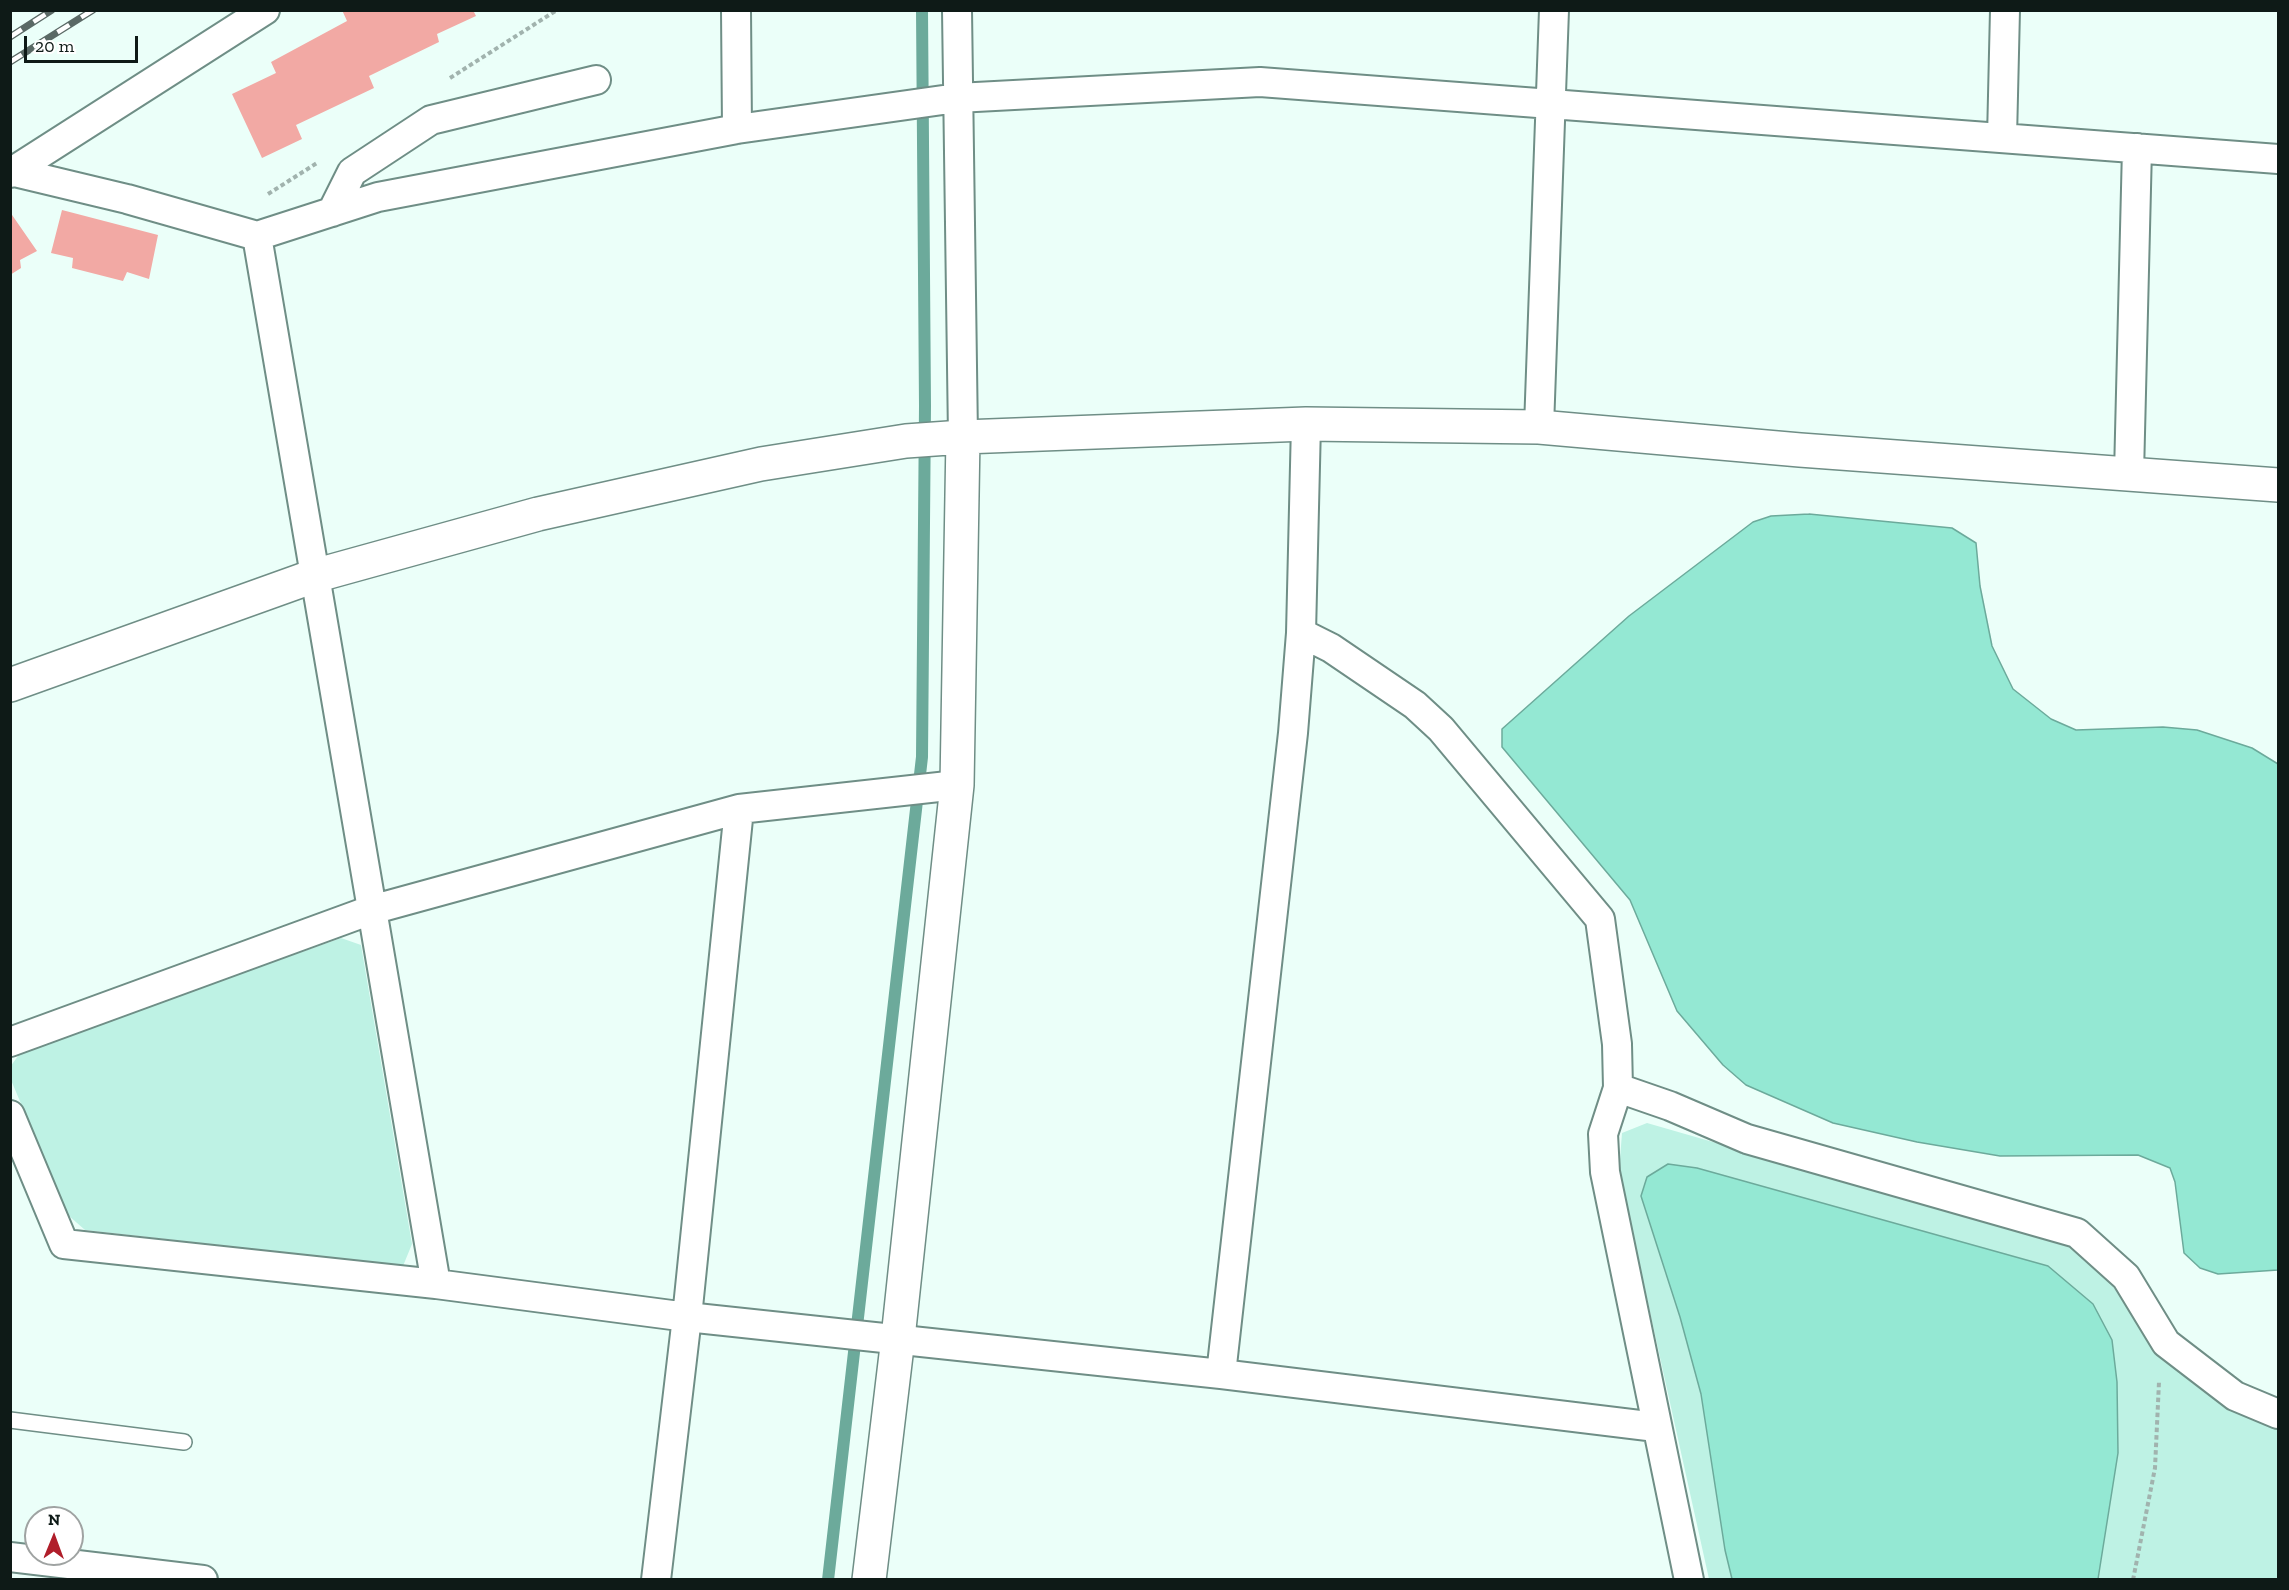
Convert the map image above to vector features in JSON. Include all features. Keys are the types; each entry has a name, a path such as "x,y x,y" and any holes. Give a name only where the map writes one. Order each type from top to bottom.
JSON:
{"street":[{"path":"12,172 265,10"},
{"path":"736,10 737,129"},
{"path":"869,1580 898,1338 958,437 950,99 957,10"},
{"path":"1539,427 1554,10"},
{"path":"2002,138 2005,10"},
{"path":"332,212 352,172 430,120 596,80"},
{"path":"12,172 127,199 257,236 378,197 737,129 950,99 1260,82 2278,159"},
{"path":"2129,474 2137,148"},
{"path":"257,236 436,1284"},
{"path":"1221,1374 1292,745 1301,633 1305,424"},
{"path":"10,685 314,576 560,509 761,464 906,441 1305,424 1539,427 2278,485"},
{"path":"1301,633 1331,648 1424,713 1441,729 1600,919 1617,1044 1618,1088 1603,1134 1605,1172 1689,1580"},
{"path":"10,1042 371,910 739,810 933,788"},
{"path":"656,1580 687,1317 739,810"},
{"path":"1618,1088 1670,1106 1747,1139 2077,1233 2126,1277 2166,1343 2235,1396 2278,1414"},
{"path":"10,1114 64,1244 436,1284 687,1317 1221,1374 1656,1427"},
{"path":"10,1557 203,1580"}],"lane":[{"path":"10,1420 184,1442"}],"path":[{"path":"2133,1580 2155,1468 2159,1362 2166,1343"}],"shaded area":[{"path":"1809,514 1952,528 1976,543 1980,586 1992,646 2013,689 2051,719 2076,730 2163,727 2197,730 2252,748 2278,764 2278,1270 2218,1274 2200,1268 2184,1253 2175,1182 2170,1168 2138,1155 2000,1156 1917,1142 1833,1123 1746,1085 1723,1065 1677,1011 1630,900 1502,747 1502,729 1629,616 1753,522 1771,516"},
{"path":"341,938 361,945 412,1244 403,1266 85,1230 68,1215 11,1080 10,1067 21,1052"},
{"path":"1647,1123 2074,1246 2109,1281 2164,1355 2235,1410 2278,1430 2278,1579 1709,1579 1619,1172 1622,1133"},
{"path":"1668,1164 1697,1168 2048,1266 2093,1304 2112,1340 2117,1382 2118,1453 2098,1579 1732,1579 1725,1550 1701,1394 1680,1317 1641,1196 1647,1177"}],"building":[{"path":"342,10 473,10 476,16 437,34 439,42 369,76 374,88 296,125 302,139 262,158 232,94 276,73 271,62 347,21"},
{"path":"62,210 158,235 149,279 127,272 123,281 72,268 73,258 51,253"},
{"path":"10,212 37,251 20,260 21,268 10,275"}],"waterway":[{"path":"828,1580 922,757 925,406 922,10"}],"railway":[{"path":"10,37 52,10"},
{"path":"10,62 93,10"}]}
